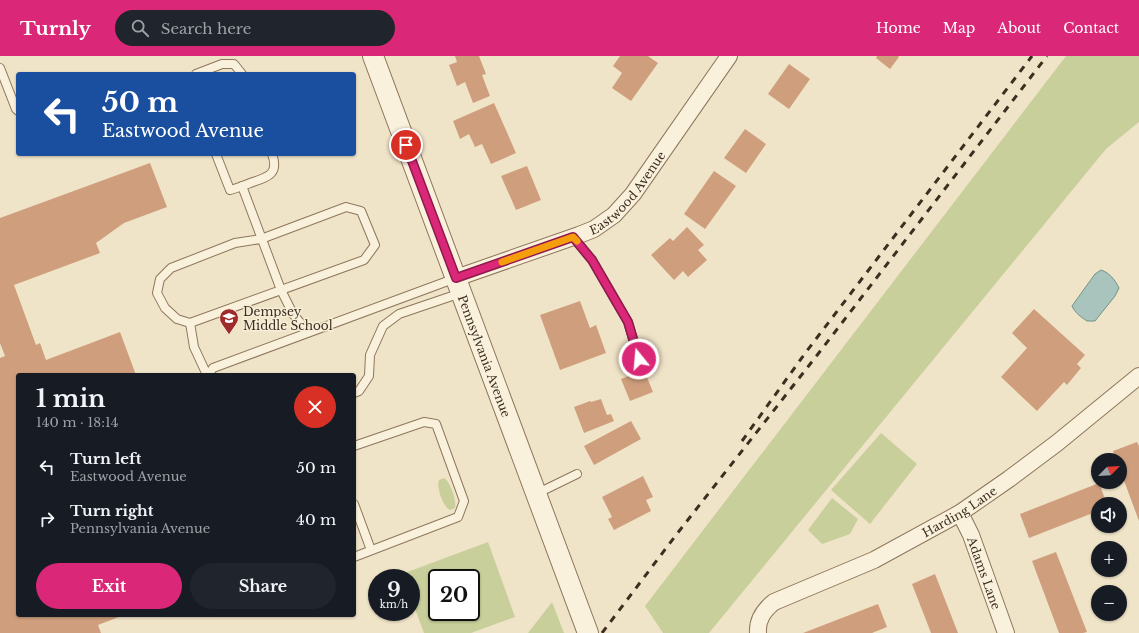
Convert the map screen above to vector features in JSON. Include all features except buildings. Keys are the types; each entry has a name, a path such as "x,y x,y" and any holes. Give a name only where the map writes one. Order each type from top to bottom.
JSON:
{"street":[{"name":"Pennsylvania Avenue","path":"373,56 588,633"},
{"name":"Eastwood Avenue","path":"458,285 594,228 614,215 633,194 729,56"},
{"name":"Harding Lane","path":"758,633 757,627 761,615 765,609 774,602 874,560 960,513 1057,443 1139,376"},
{"name":"Adams Lane","path":"960,513 970,535 1006,633"}],"lane":[{"path":"201,72 222,64 234,64 240,72"},
{"path":"0,68 16,109"},
{"path":"217,156 230,190 268,177 274,170 273,156"},
{"path":"242,186 281,290 293,314 308,332"},
{"path":"346,208 361,211 375,245 364,260 190,323 177,319 165,308 157,293 160,279 171,268 235,243 262,239 346,208"},
{"path":"573,237 592,260 628,322 639,359"},
{"path":"209,373 213,368 353,316 458,285"},
{"path":"356,392 359,391 369,376 370,355 383,326 399,314 458,285"},
{"path":"190,323 194,347 206,373"},
{"path":"356,445 424,422 436,424 464,501 458,517 356,556"},
{"path":"536,494 577,474"},
{"path":"356,509 371,550"}],"green space":[{"path":"1066,56 1139,56 1139,122 1106,149 709,633 663,633 645,606"},
{"path":"881,433 917,464 870,524 831,490"},
{"path":"444,478 451,487 455,501 455,508 450,510 445,505 438,487 439,480"},
{"path":"832,498 858,519 850,534 822,544 808,530"},
{"path":"488,542 515,617 471,633 424,633 420,621 420,569 415,569"},
{"path":"552,602 564,633 528,633"}],"water":[{"path":"1101,270 1112,277 1119,288 1115,296 1095,321 1087,321 1076,313 1072,306 1095,274"}],"railway":[{"path":"742,441 806,352 1032,56"},
{"path":"602,633 676,535 818,354 1047,56"}],"slow traffic":[{"path":"502,262 573,237 577,241"}],"place":[{"name":"Dempsey Middle School","path":"229,335"}],"route":[{"path":"406,145 456,278 573,237 592,260 628,322 639,359"}]}
